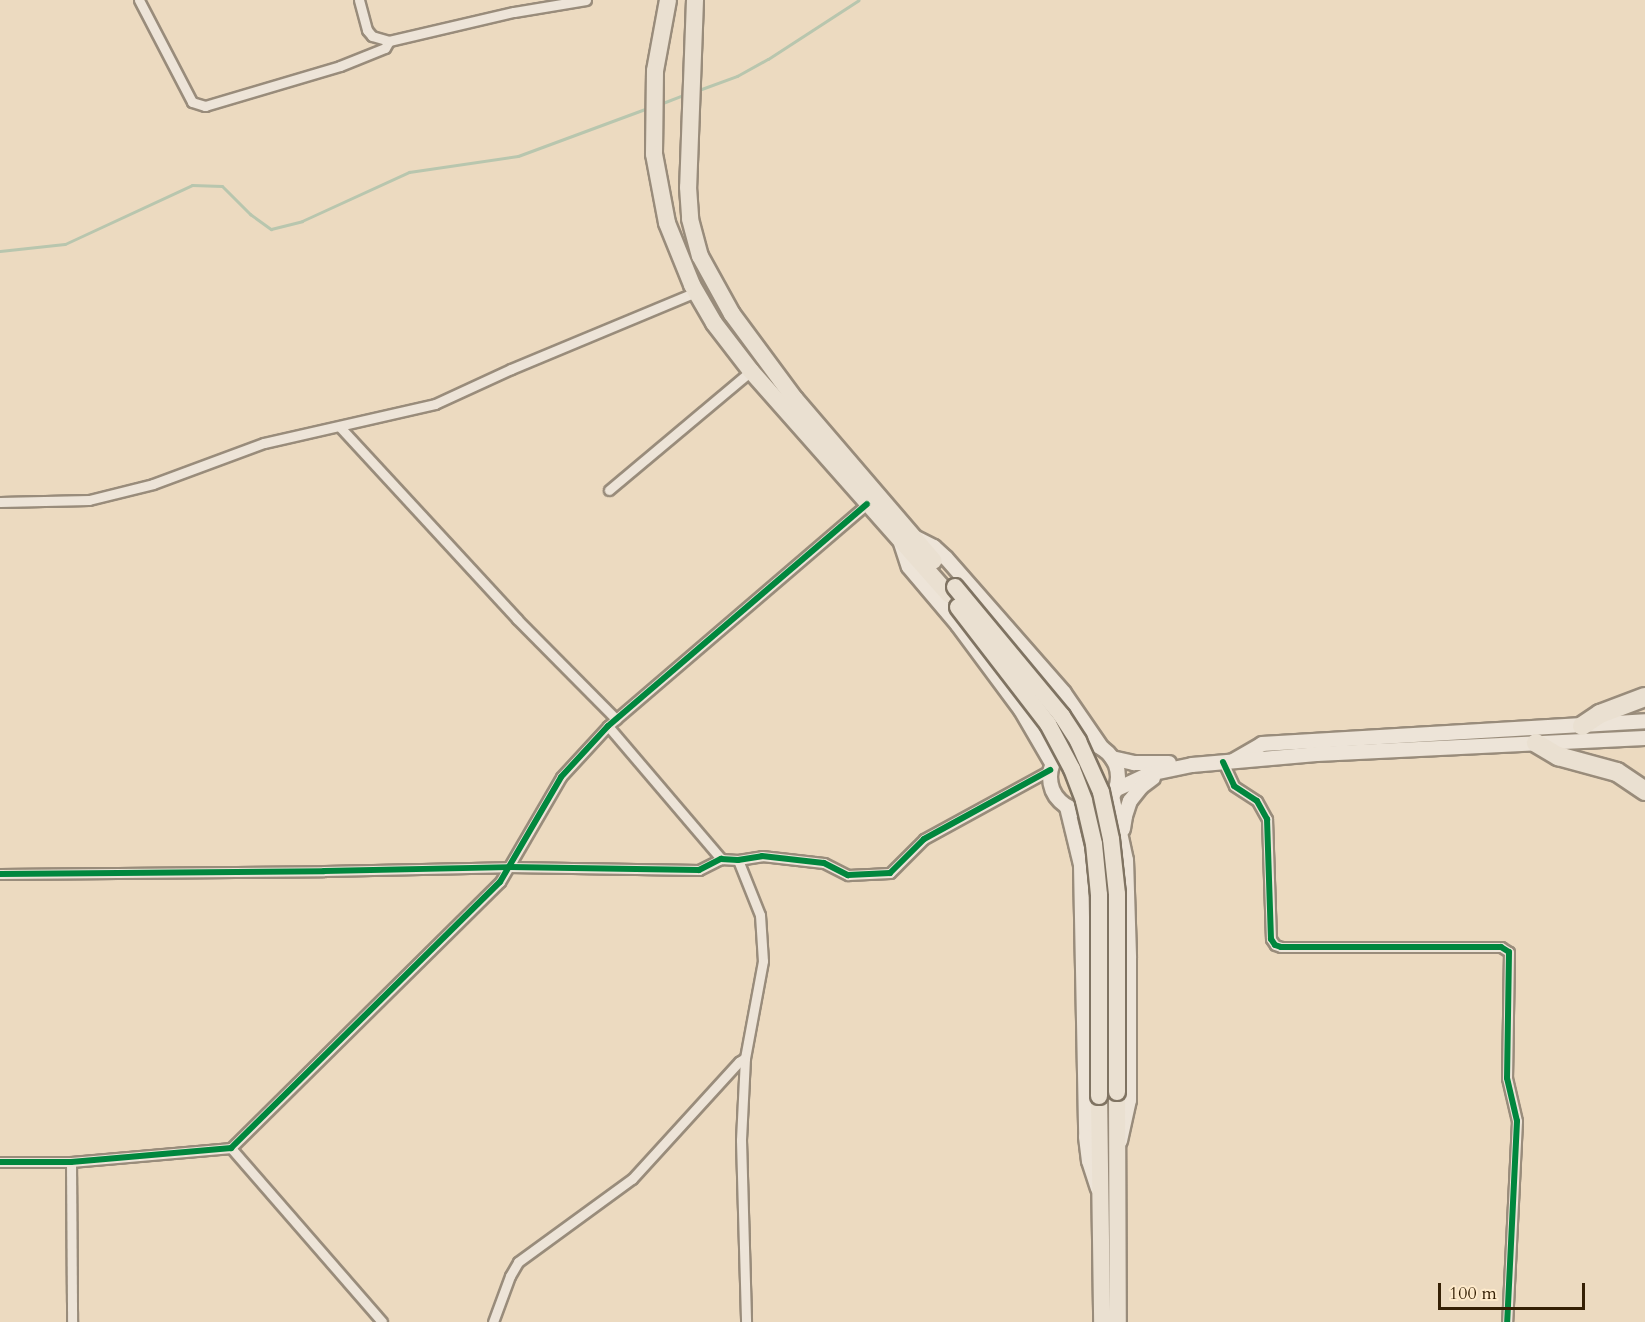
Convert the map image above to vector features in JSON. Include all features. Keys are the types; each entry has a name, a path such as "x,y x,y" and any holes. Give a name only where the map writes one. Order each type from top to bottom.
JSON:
{"highway":[{"path":"668,0 655,71 653,131 658,180 667,223 682,265 714,323 751,371 867,504 907,538"},
{"path":"694,0 690,219 700,256 712,281 747,335 795,399 951,591 1062,716 1078,741 1101,792 1111,838 1118,894 1118,1322"},
{"path":"951,591 1048,724 1072,769 1084,801 1094,844 1099,895 1102,1322"},
{"path":"1582,726 1600,714 1645,697"},
{"path":"1536,743 1558,756 1617,772 1645,791"}],"main road":[{"path":"1100,1192 1091,1172 1087,1144 1081,866 1067,807 1052,791 1051,766 1021,710 958,625 909,567 907,538 934,547 953,566 1064,693 1107,753 1117,771 1114,793 1123,843 1130,958 1129,1100 1125,1128 1119,1146"},
{"path":"1228,762 1262,744 1645,721"},
{"path":"1067,807 1088,811 1102,806 1114,793 1132,782 1167,770 1192,765 1645,738"},
{"path":"1051,766 1061,751 1074,744 1089,743 1107,753 1134,763 1192,765"},
{"path":"1123,843 1125,816 1130,801 1141,786 1167,770"}],"street":[{"path":"139,0 192,102 205,106 340,66 385,48 389,41"},
{"path":"359,0 367,30 372,36 389,41 514,12 586,0"},
{"path":"0,502 89,501 153,484 264,443 435,404 511,369 696,292"},
{"path":"609,490 751,371"},
{"path":"340,427 517,619 616,719"},
{"path":"0,1162 71,1162 231,1148 500,882 561,777 608,726 867,504"},
{"path":"608,726 721,859"},
{"path":"1228,762 1234,786 1257,801 1267,819 1271,939 1275,945 1501,947 1508,950 1507,1078 1517,1121 1507,1322"},
{"path":"0,874 324,872 509,867 699,870 721,859 738,860 762,856 824,863 848,875 890,873 924,838 1051,766"},
{"path":"738,860 760,915 764,961 745,1058 741,1140 746,1322"},
{"path":"493,1322 510,1276 518,1262 632,1179 745,1058"},
{"path":"231,1148 382,1322"},
{"path":"71,1162 72,1322"}],"waterway":[{"path":"696,91 737,76 768,59 859,0"},
{"path":"660,104 684,95"},
{"path":"0,251 65,244 192,185 222,186 250,214 271,229 302,221 409,172 518,156 648,108"}],"cycle path":[{"path":"0,1162 71,1162 231,1148 500,882 561,777 608,726 867,504"},
{"path":"1223,762 1234,786 1257,801 1267,819 1271,939 1275,945 1281,947 1501,947 1509,952 1507,1078 1517,1121 1507,1322"},
{"path":"0,874 509,867 699,870 721,859 738,860 762,856 824,863 848,875 890,873 924,839 1050,770"}]}
